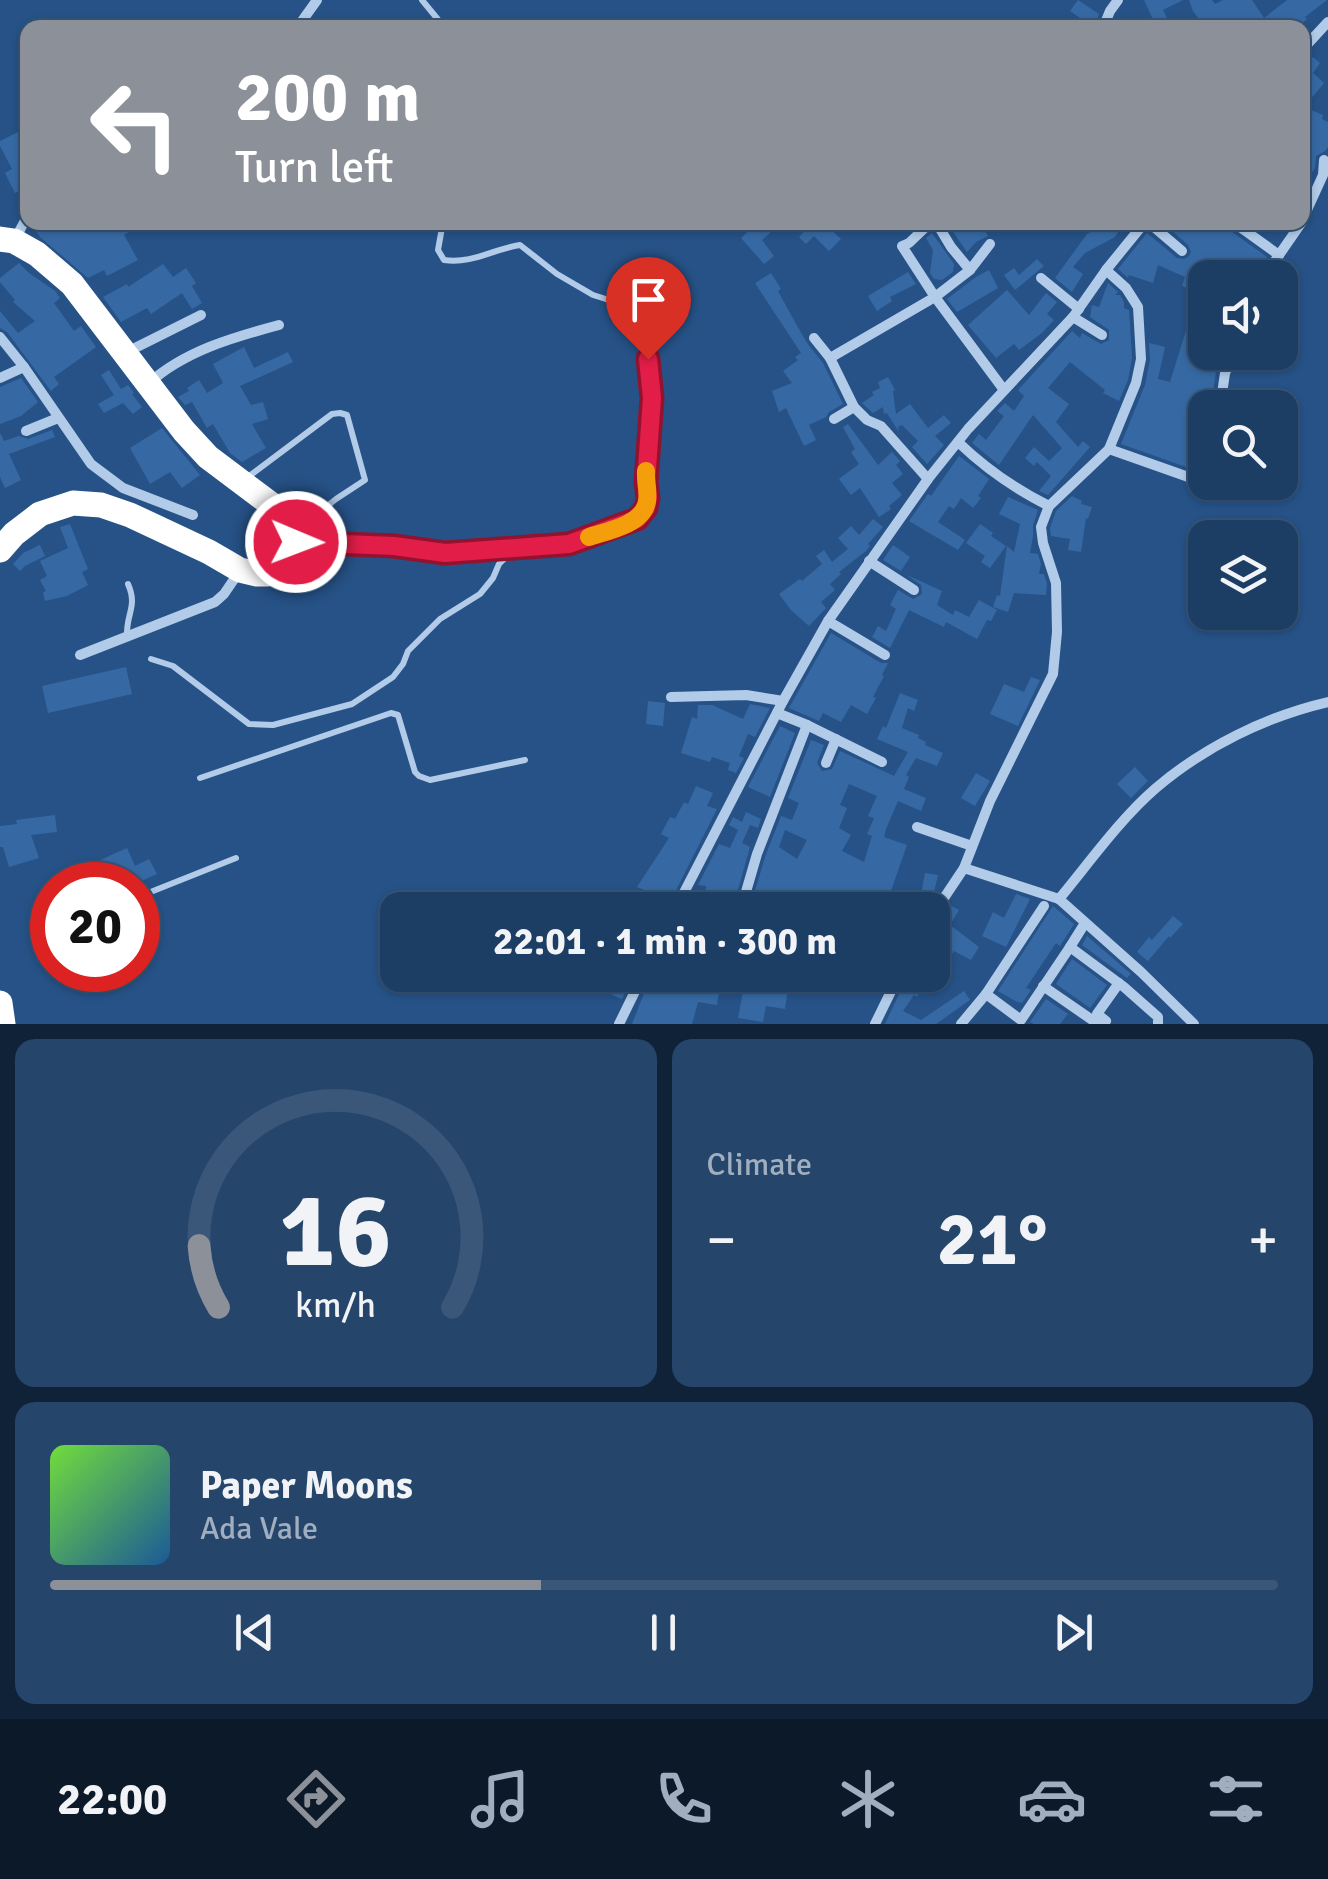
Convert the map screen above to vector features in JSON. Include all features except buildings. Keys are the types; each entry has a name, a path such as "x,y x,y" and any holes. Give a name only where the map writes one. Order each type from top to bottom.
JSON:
{"highway":[{"path":"0,550 40,514 62,505 84,503 101,504 130,515 240,570 256,574 268,574 291,556 296,537 284,514 208,457 184,431 72,284 37,254 18,228"},
{"path":"0,1002 1,1024"}],"street":[{"path":"1310,41 1328,22"},
{"path":"1310,204 1323,175 1324,160"},
{"path":"925,230 902,246 1004,390"},
{"path":"939,230 970,270"},
{"path":"684,892 780,707 828,621 869,561 928,478 1076,313 1140,230"},
{"path":"1157,230 1182,251"},
{"path":"1244,230 1279,256"},
{"path":"1276,260 1297,230"},
{"path":"830,358 935,297 970,270 990,244"},
{"path":"948,892 964,868 990,801 1053,674 1056,583 1041,527 1049,506 1109,449 1136,384 1141,359 1138,307 1126,288 1106,270"},
{"path":"1041,278 1102,335"},
{"path":"124,354 200,314"},
{"path":"147,385 203,350 279,325"},
{"path":"0,337 92,464 123,488 192,515"},
{"path":"814,338 830,358 854,407 867,420 881,426 928,478"},
{"path":"0,378 24,367"},
{"path":"834,420 854,407"},
{"path":"26,430 58,418"},
{"path":"958,442 985,466 1049,506"},
{"path":"1109,449 1188,477"},
{"path":"869,561 914,590"},
{"path":"80,654 215,602 240,570"},
{"path":"828,621 885,655"},
{"path":"671,698 746,695 780,707 807,726 882,762"},
{"path":"1060,899 1153,791 1185,766 1246,730 1328,702"},
{"path":"745,892 807,726"},
{"path":"826,763 836,739"},
{"path":"917,828 972,846"},
{"path":"964,868 1060,899 1194,1024"},
{"path":"961,1024 986,994 1044,906"},
{"path":"986,994 1023,1022 1085,923"},
{"path":"1070,947 1119,983 1158,1018 1158,1024"},
{"path":"1043,986 1102,1021 1119,983"},
{"path":"618,1024 634,992"},
{"path":"874,1024 890,992"}],"lane":[{"path":"422,0 438,20"},
{"path":"296,537 445,553 569,544 637,519 646,508 652,398 645,315 638,309 593,295 557,274 520,244 484,257 444,260 438,250 442,230"},
{"path":"240,483 332,414 346,415 365,480 336,499 296,537"},
{"path":"151,659 173,666 249,724 273,725 352,704 393,677 408,651 440,619 480,594 514,548"},
{"path":"128,584 132,595 126,621 128,637"},
{"path":"200,778 390,714 398,715 415,772 430,780 524,760"},
{"path":"160,888 236,858"}],"slow traffic":[{"path":"589,537 637,519 648,498 646,471"}],"route":[{"path":"296,542 342,542 445,553 569,544 637,519 648,498 652,398 648,359"}]}
